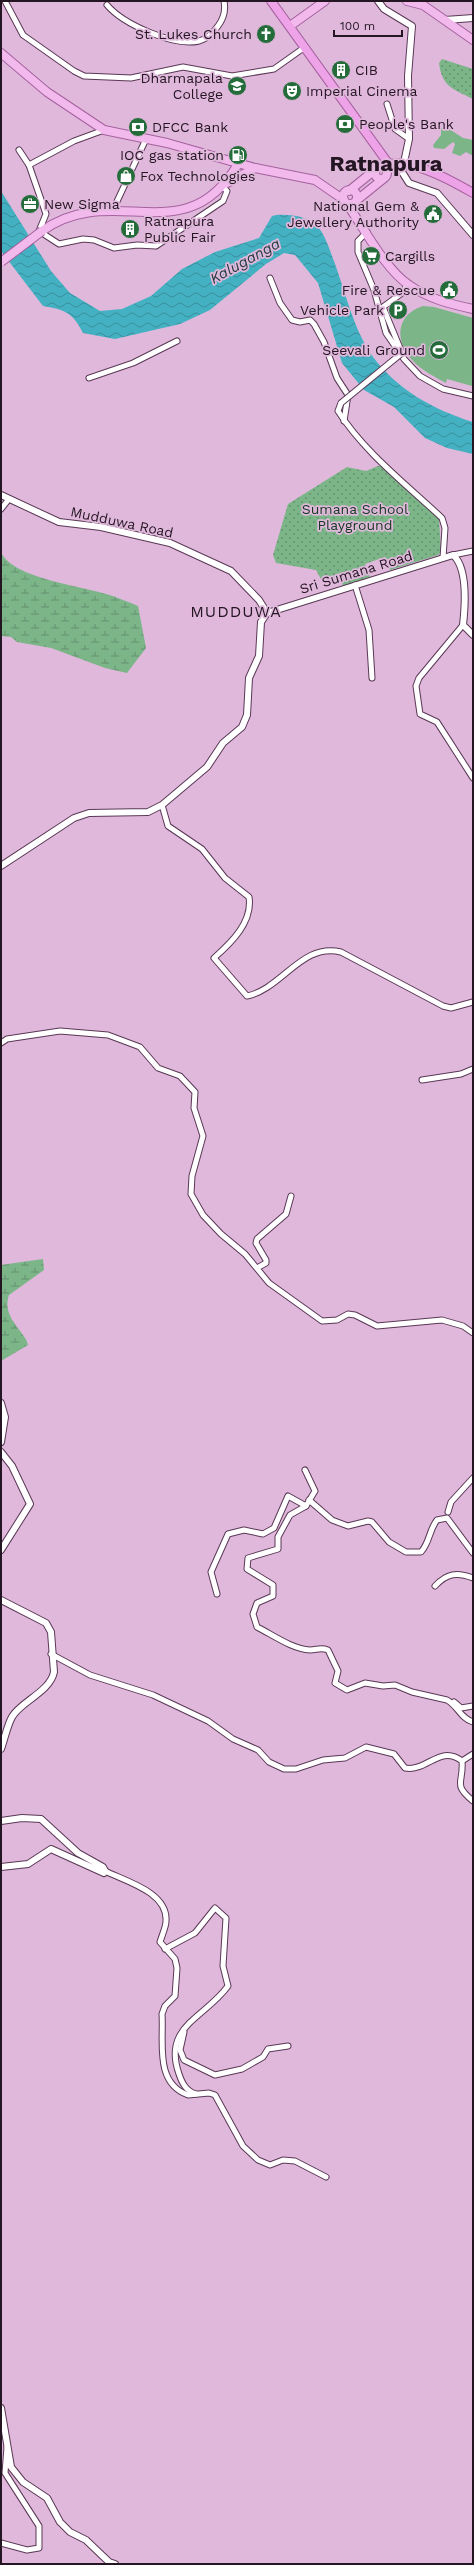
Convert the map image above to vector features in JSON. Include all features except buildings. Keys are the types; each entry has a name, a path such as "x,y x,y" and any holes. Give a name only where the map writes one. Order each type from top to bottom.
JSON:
{"highway":[{"path":"271,1 305,46 388,163 394,165 403,163 445,178 473,193"}],"main road":[{"path":"290,26 326,1"},
{"path":"413,1 445,20 473,40"},
{"path":"1,53 47,92 104,130 146,139 238,164 301,177 327,187 356,194 351,202"},
{"path":"382,156 382,168 376,177 383,179"},
{"path":"223,159 228,171 225,185"},
{"path":"225,185 238,164"},
{"path":"348,191 382,168 394,165"},
{"path":"1,263 63,218 80,213 114,210 178,211 202,203 225,185 255,168"},
{"path":"351,202 387,175 382,168"},
{"path":"327,187 351,202"},
{"path":"348,191 357,217 391,267 408,284 441,301 473,309"}],"street":[{"path":"5,1 23,34 74,71 84,76 131,78 183,67 232,76 274,69 305,46"},
{"path":"107,5 112,12 143,32 173,39 199,41 211,36 223,20 226,9 224,1"},
{"path":"378,1 384,9 412,26 408,76 409,139 402,172 409,183 437,193 473,235"},
{"path":"445,20 473,18"},
{"path":"387,104 395,128 409,139"},
{"path":"29,165 74,141 104,130"},
{"path":"114,210 146,139"},
{"path":"19,150 29,165 46,214 39,231 59,244 83,239 94,240 114,248 137,245 156,246 224,202 227,191 225,185"},
{"path":"367,232 358,241 358,252 374,290 386,334 404,360 420,376 443,389 473,396"},
{"path":"270,278 280,303 292,320 300,322 310,320 318,330 338,378 348,395 344,421"},
{"path":"408,284 402,293 383,307 393,334 403,351 402,353 341,403 338,411 344,421 383,462 442,518 445,528 443,558"},
{"path":"89,378 133,364 177,341"},
{"name":"Mudduwa Road","path":"1,495 59,522 101,527 170,543 231,571 259,600 267,613"},
{"path":"1,508 9,499"},
{"path":"473,551 453,555 458,563 466,596 463,624 419,678 416,686 420,714 437,722 473,778"},
{"name":"Sri Sumana Road","path":"267,613 453,555"},
{"path":"355,585 369,630 372,678"},
{"path":"1,866 74,818 89,813 148,812 162,805 207,767 223,743 242,727 249,707 249,678 259,656 261,622 267,613"},
{"path":"463,624 473,635"},
{"path":"162,805 168,826 202,849 225,878 249,897 249,910 241,928 230,944 214,958 247,996 279,981 303,959 330,949 341,952 443,1006 451,1008 473,1002"},
{"path":"1,1043 7,1039 60,1031 108,1035 140,1047 158,1068 175,1073 195,1092 194,1108 203,1136 192,1176 191,1194 204,1215 220,1234 245,1254 269,1283 322,1321 337,1320 348,1314 355,1315 377,1326 442,1320 463,1326 473,1333"},
{"path":"422,1080 461,1074 473,1069"},
{"path":"257,1268 266,1263 266,1260 256,1243 257,1239 286,1214 291,1196"},
{"path":"1,1403 5,1417 1,1442"},
{"path":"1,1452 12,1466 30,1504 1,1550"},
{"path":"305,1470 315,1491 306,1506 290,1515 278,1538 278,1549 248,1558 248,1569 272,1585 273,1596 257,1604 253,1614 257,1627 294,1646 310,1650 320,1647 328,1650 338,1671 335,1683 347,1690 365,1683 395,1686 452,1702 461,1708 473,1706"},
{"path":"448,1512 451,1502 473,1478"},
{"path":"217,1594 211,1572 228,1534 244,1530 263,1534 274,1528 288,1496 306,1506"},
{"path":"309,1500 332,1520 348,1526 368,1521 372,1522 389,1542 406,1552 421,1552 428,1544 433,1524 437,1520 447,1518 473,1553"},
{"path":"435,1586 441,1579 453,1574 473,1578"},
{"path":"1,1600 46,1623 51,1632 53,1678 31,1701 12,1716 1,1749"},
{"path":"51,1654 90,1675 153,1695 208,1721 233,1739 258,1750 269,1762 284,1769 296,1769 323,1760 345,1758 366,1747 394,1754 405,1768 411,1769 421,1768 429,1760 442,1755 456,1757 462,1762"},
{"path":"452,1702 463,1717 473,1722"},
{"path":"473,1754 462,1762 460,1786 464,1794 473,1801"},
{"path":"1,1820 22,1818 41,1820 78,1853 103,1867 105,1871 156,1897 162,1906 166,1920 160,1942 175,1959 177,1968 175,1996 165,2006 162,2014 162,2067 174,2085 185,2094 209,2092 218,2098 227,2119 243,2146 258,2160 270,2165 283,2160 295,2161 326,2177"},
{"path":"1,1867 28,1864 51,1849 104,1873 105,1871"},
{"path":"165,1949 196,1933 215,1908 226,1918 224,1966 228,1986 184,2029 176,2040 174,2058 183,2085 197,2094"},
{"path":"184,2029 180,2050 184,2060 215,2075 242,2069 263,2058 268,2050 288,2046"},
{"path":"1,2408 12,2467 16,2476 47,2498 60,2522 70,2532 86,2540 109,2562 115,2564"},
{"path":"1,2543 26,2550 39,2548 41,2539 39,2526 5,2473 2,2462 7,2444"}],"green space":[{"path":"442,59 473,69 473,99 454,90 446,82 439,63"},
{"path":"446,127 463,138 473,140 473,156 466,152 460,156 452,153 455,144 453,142 444,149 434,148 433,145 441,135 441,128"},
{"name":"Seevali Ground","path":"423,306 434,307 473,318 473,389 472,386 447,379 446,383 429,374 408,355 401,338 400,330 402,323 414,310"},
{"name":"Sumana School Playground","path":"378,466 384,466 439,518 441,552 438,555 390,570 385,557 365,564 370,577 343,586 340,578 323,583 316,570 276,563 273,555 288,504 347,467 366,471"},
{"path":"1,552 8,561 32,575 110,595 138,606 146,648 127,673 105,668 51,648 17,642 11,637 1,636"},
{"path":"43,1259 44,1270 9,1295 7,1303 11,1318 28,1345 1,1361 1,1265"}],"water":[{"name":"Kaluganga","path":"1,191 51,271 70,293 100,311 122,309 151,296 182,269 215,252 259,238 272,216 294,216 311,221 318,227 325,239 337,269 354,321 373,357 383,369 405,389 431,405 473,422 473,454 447,448 425,438 394,407 364,390 342,363 318,283 295,255 284,253 266,264 210,310 180,324 115,339 83,333 76,321 68,314 58,309 43,306 1,251"}],"place":[{"name":"St. Lukes Church","path":"266,34"},
{"name":"CIB","path":"341,70"},
{"name":"Dharmapala College","path":"237,86"},
{"name":"Imperial Cinema","path":"292,91"},
{"name":"People's Bank","path":"345,124"},
{"name":"DFCC Bank","path":"138,127"},
{"name":"IOC gas station","path":"238,155"},
{"name":"Fox Technologies","path":"126,176"},
{"name":"New Sigma","path":"30,204"},
{"name":"National Gem & Jewellery Authority","path":"433,214"},
{"name":"Ratnapura Public Fair","path":"130,229"},
{"name":"Cargills","path":"371,256"},
{"name":"Fire & Rescue","path":"449,290"},
{"name":"Vehicle Park","path":"398,310"},
{"name":"Seevali Ground","path":"439,350"}],"district":[{"name":"Ratnapura","path":"386,163"},
{"name":"MUDDUWA","path":"236,611"}]}
